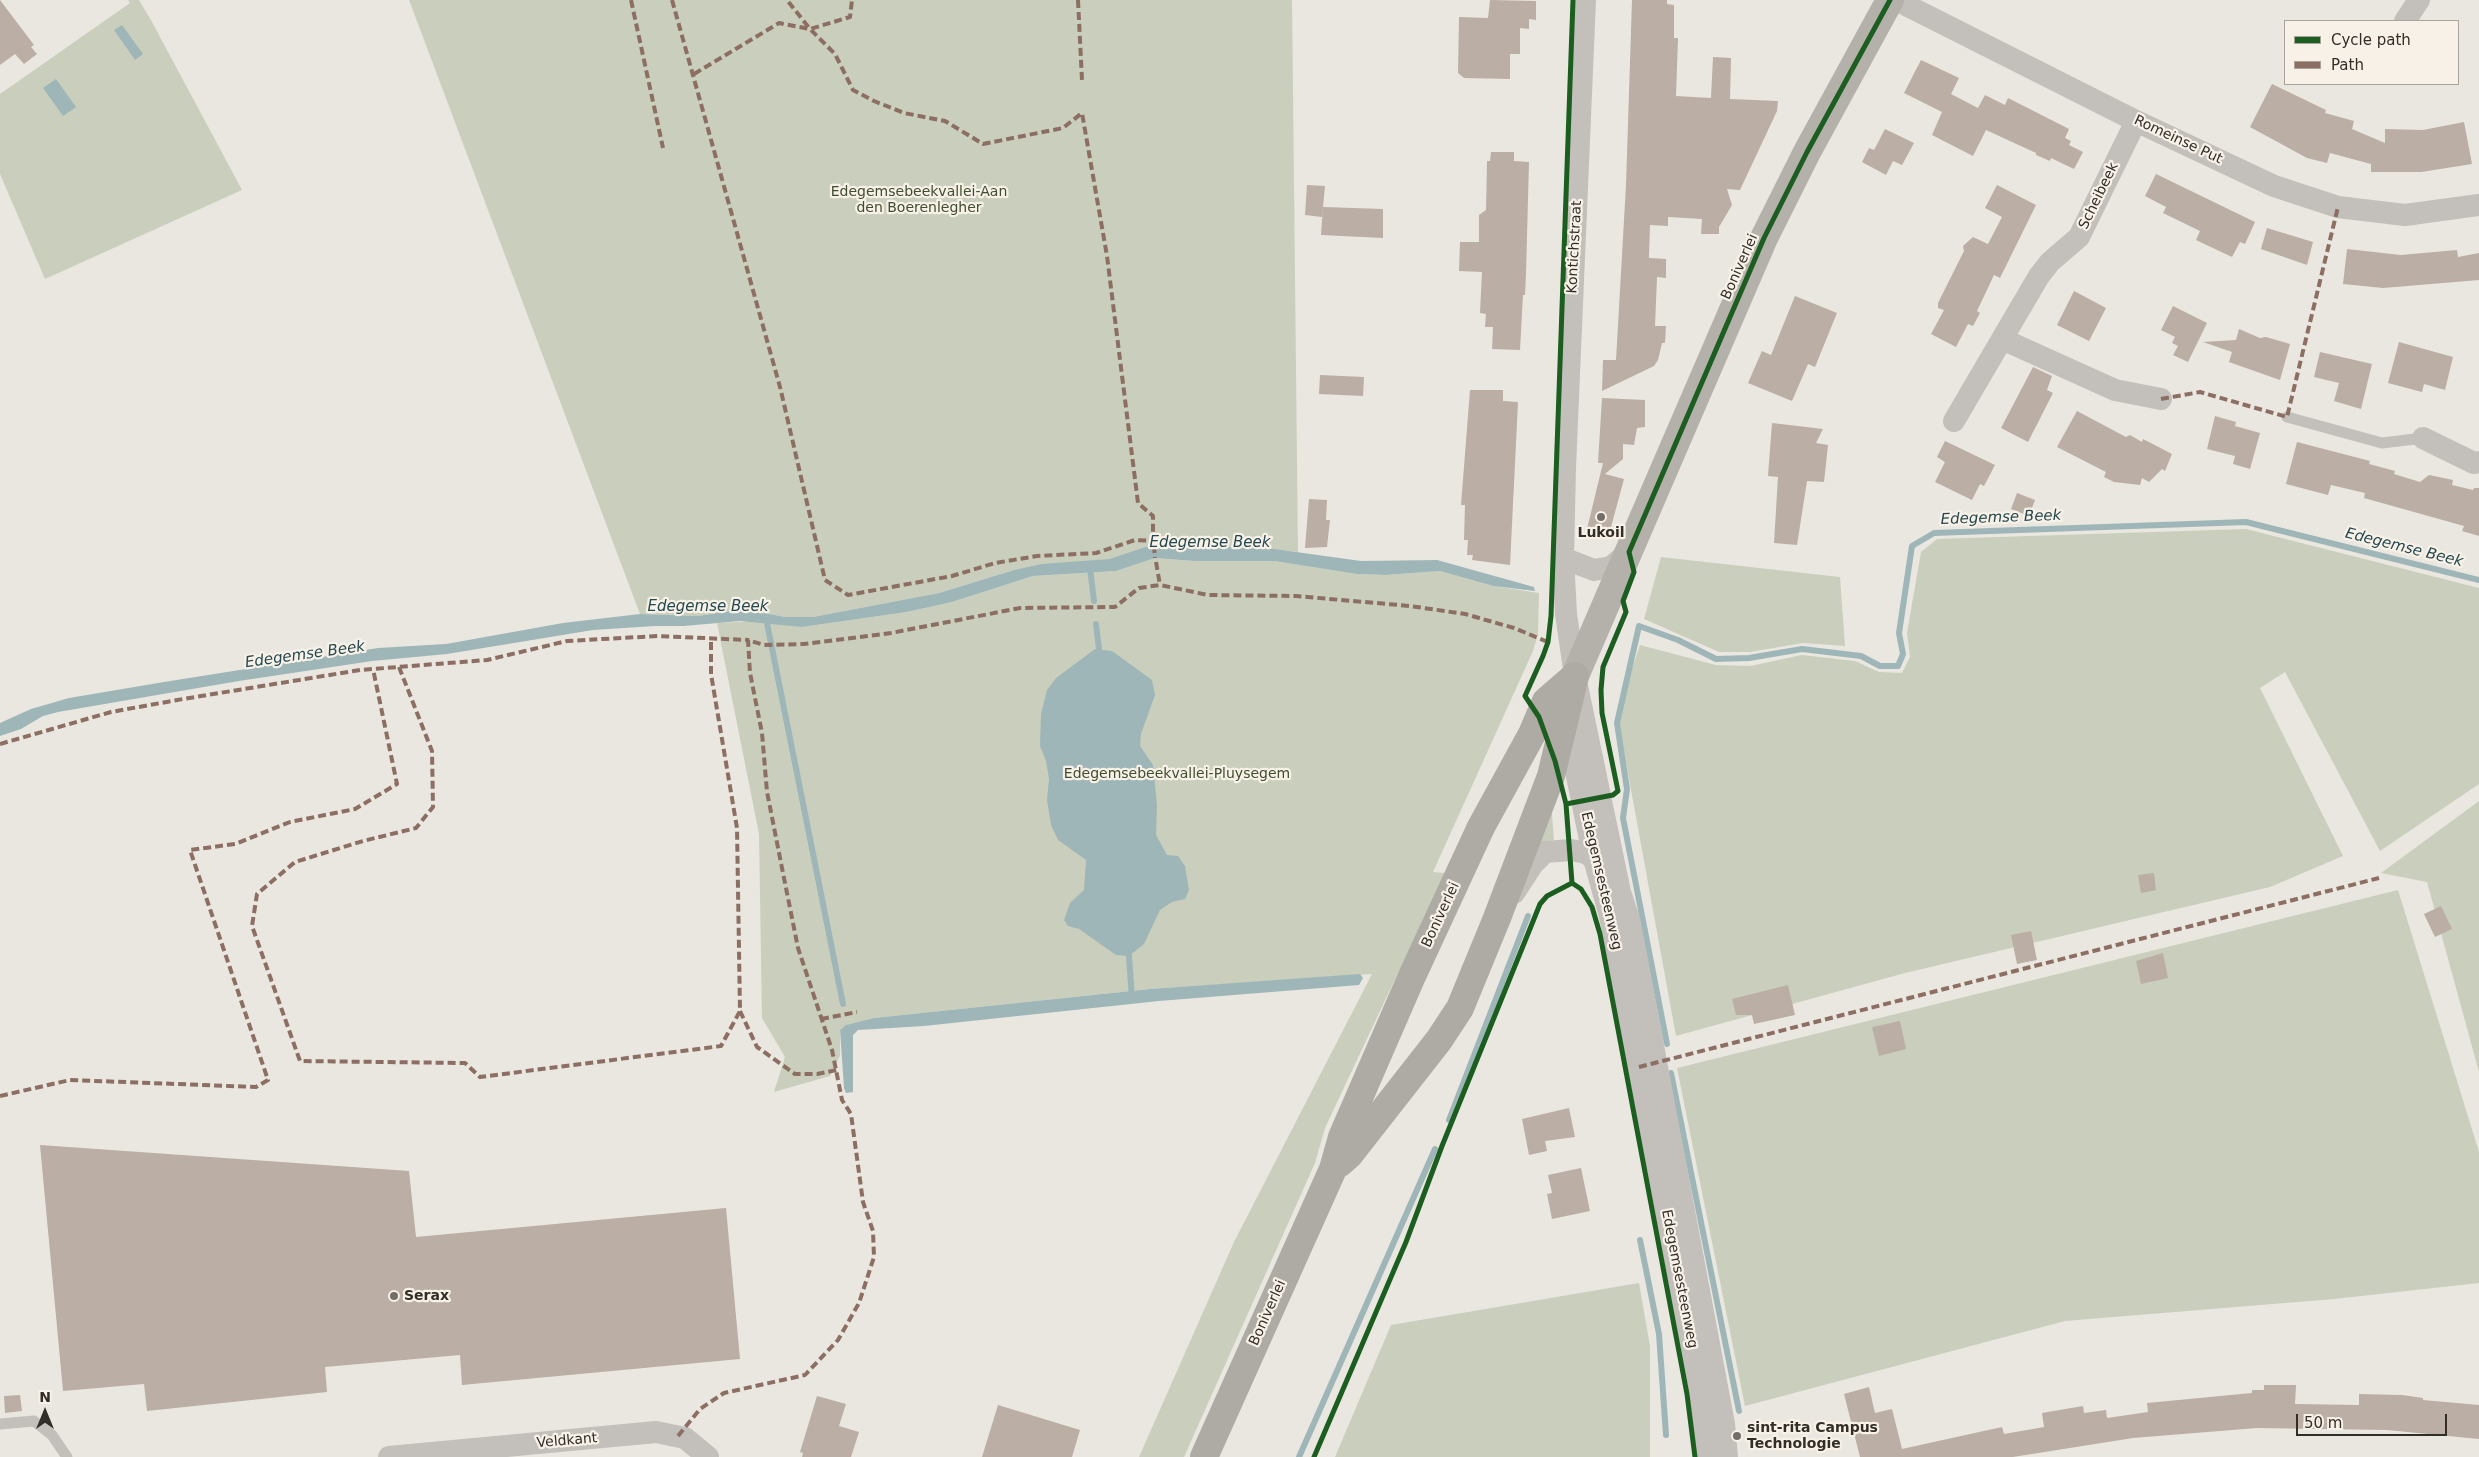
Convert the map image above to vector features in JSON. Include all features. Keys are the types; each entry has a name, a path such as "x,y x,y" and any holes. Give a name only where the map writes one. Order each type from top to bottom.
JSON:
{"highway":[{"name":"Boniverlei","path":"1204,1457 1333,1169 1342,1137 1412,976 1481,827 1532,734 1546,701 1574,676"},
{"name":"Boniverlei","path":"1333,1169 1348,1155 1454,1016 1497,918 1551,776 1574,676"}],"main road":[{"name":"Boniverlei","path":"1574,676 1764,238 1807,152 1890,0"}],"street":[{"name":"Kontichstraat","path":"1574,676 1566,614 1563,558 1565,468 1585,0"},
{"name":"Romeinse Put","path":"1896,0 2136,121 2274,186 2338,207 2405,215 2479,205"},
{"path":"2406,20 2419,0"},
{"name":"Scheibeek","path":"1954,421 2039,276 2050,262 2078,238 2136,121"},
{"path":"2002,339 2115,390 2161,400"},
{"path":"2423,438 2474,463 2479,462"},
{"path":"1563,558 1594,570 1611,567 1629,552"},
{"name":"Kontichstraat","path":"1546,701 1559,667 1566,614"},
{"name":"Edegemsesteenweg","path":"1574,676 1571,747 1594,860 1614,935 1700,1391 1721,1457"},
{"name":"Edegemsesteenweg","path":"1574,676 1620,892 1630,924 1724,1424 1721,1457"},
{"name":"Boniverlei","path":"1497,918 1533,864 1545,852 1571,850 1586,853 1594,860"},
{"name":"Veldkant","path":"389,1457 656,1432 685,1438 708,1457"}],"lane":[{"path":"2287,417 2382,442 2423,438"},
{"path":"0,1424 34,1421 52,1435 67,1457"}],"green space":[{"path":"128,0 139,0 242,190 45,279 0,174 0,94 130,3"},
{"name":"Edegemsebeekvallei-Aan den Boerenlegher","path":"409,0 1292,0 1298,552 1248,547 1151,545 1109,559 1014,570 939,593 813,617 785,617 744,609 698,616 640,614"},
{"path":"2246,529 2479,588 2479,784 2380,851 2285,672 2260,688 2343,856 2270,887 1905,973 1676,1036 1619,724 1625,690 1640,645 1716,665 1750,666 1802,655 1855,661 1879,672 1902,673 1910,657 1907,633 1921,552 1937,539"},
{"path":"1661,557 1840,577 1845,646 1803,643 1750,652 1719,652 1644,619"},
{"name":"Edegemsebeekvallei-Pluysegem","path":"1155,558 1194,561 1274,561 1357,574 1386,575 1440,571 1493,586 1539,593 1538,634 1533,651 1433,872 1445,873 1325,1128 1315,1163 1184,1457 1139,1457 1234,1242 1372,974 1150,989 874,1018 847,1025 840,1030 840,1056 830,1076 774,1092 785,1057 762,1018 759,834 717,623 758,621 802,627 907,612 952,602 1033,576 1116,571"},
{"path":"2479,801 2479,1072 2427,882 2381,873"},
{"path":"1551,802 1554,840 1540,844 1537,835"},
{"path":"2398,890 2479,1152 2479,1283 2334,1299 2065,1321 1745,1406 1677,1068"},
{"path":"1639,1283 1650,1346 1650,1457 1335,1457 1391,1325"}],"water":[{"path":"122,25 143,54 135,60 114,30"},
{"path":"56,79 76,107 63,116 43,88"},
{"path":"1151,545 1267,548 1361,561 1437,560 1534,587 1535,591 1493,586 1440,571 1386,575 1357,574 1274,561 1194,561 1155,558 1116,571 1033,576 952,602 907,612 802,627 740,621 684,626 593,630 447,654 372,661 239,681 58,712 43,716 21,729 0,736 0,723 31,709 69,698 164,682 378,648 446,644 563,623 640,614 698,616 744,609 785,617 813,617 939,593 1014,570 1042,564 1109,559"},
{"path":"1095,649 1112,651 1152,680 1155,695 1141,734 1140,746 1153,765 1157,805 1156,835 1167,855 1178,856 1185,866 1189,890 1185,899 1172,902 1160,910 1144,944 1129,956 1116,955 1079,929 1068,926 1064,920 1070,903 1084,890 1086,860 1058,840 1051,825 1047,800 1049,779 1046,761 1040,746 1041,714 1047,690 1056,678"},
{"path":"1360,974 1363,978 1359,985 1159,1001 924,1026 858,1030 853,1035 853,1092 846,1093 844,1088 840,1030 846,1025 874,1018 1150,989"}],"building":[{"path":"0,0 34,45 31,47 37,54 24,64 15,54 0,65"},
{"path":"1490,0 1536,1 1536,20 1529,19 1529,29 1520,28 1520,54 1510,54 1510,79 1464,78 1458,73 1459,17 1488,18"},
{"path":"1632,0 1667,0 1667,4 1674,5 1674,38 1678,38 1676,96 1711,98 1713,57 1731,58 1730,99 1778,101 1777,111 1740,190 1727,189 1732,205 1719,227 1719,234 1701,234 1702,219 1668,217 1668,226 1650,225 1649,258 1666,259 1666,278 1657,277 1655,326 1666,326 1665,343 1662,343 1658,360 1654,366 1602,391 1603,360 1616,360 1626,185"},
{"path":"1921,60 1959,78 1951,94 1978,108 1985,95 2005,105 2008,98 2069,129 2065,138 2071,141 2069,145 2083,152 2074,169 2051,158 2050,161 2036,155 2036,153 1986,130 1973,156 1932,135 1942,112 1904,93"},
{"path":"2272,84 2326,110 2325,113 2354,121 2352,129 2385,143 2385,129 2423,130 2464,122 2472,164 2421,172 2371,172 2371,164 2330,153 2327,163 2307,158 2250,127"},
{"path":"1885,129 1914,143 1902,165 1893,161 1886,175 1862,162 1869,148 1874,150"},
{"path":"1491,152 1514,152 1514,161 1529,162 1525,295 1523,295 1520,350 1492,349 1493,327 1485,327 1486,314 1480,313 1482,272 1459,271 1460,242 1479,242 1479,215 1486,210 1487,161 1490,161"},
{"path":"2156,174 2255,222 2245,244 2240,242 2232,257 2196,240 2200,231 2163,213 2166,207 2145,196"},
{"path":"1307,185 1325,186 1322,217 1305,215"},
{"path":"1997,185 2036,205 2000,278 1994,275 1977,311 1980,313 1973,326 1968,324 1956,347 1931,334 1944,310 1938,308 1938,303 1964,251 1963,246 1973,237 1988,244 2002,217 1985,208"},
{"path":"1323,207 1383,209 1383,238 1321,235"},
{"path":"2267,228 2313,242 2307,265 2261,249"},
{"path":"2347,249 2401,255 2457,250 2458,257 2479,253 2479,280 2383,288 2343,284"},
{"path":"2074,291 2106,308 2089,341 2057,325"},
{"path":"1795,296 1837,313 1815,367 1808,364 1792,401 1748,383 1762,351 1771,355"},
{"path":"2173,306 2207,323 2188,362 2173,355 2178,346 2172,343 2175,337 2161,330"},
{"path":"2239,329 2260,338 2266,337 2290,344 2280,380 2229,362 2232,352 2203,342 2236,340"},
{"path":"2399,342 2453,357 2445,390 2424,384 2422,392 2388,383"},
{"path":"2320,352 2372,364 2361,409 2334,401 2339,383 2314,377"},
{"path":"2033,367 2052,376 2047,390 2053,393 2028,442 2001,428"},
{"path":"1320,375 1364,377 1363,396 1319,394"},
{"path":"1470,390 1503,390 1503,401 1518,402 1510,565 1472,560 1473,555 1467,555 1468,540 1464,540 1465,505 1461,505"},
{"path":"1602,398 1645,400 1645,427 1637,428 1634,445 1623,444 1623,459 1605,474 1624,479 1608,538 1586,533 1603,463 1598,463"},
{"path":"2077,411 2126,437 2130,435 2142,442 2143,439 2172,454 2165,471 2162,469 2149,482 2142,478 2140,485 2114,482 2104,477 2106,472 2057,447"},
{"path":"2215,416 2236,422 2235,426 2260,433 2250,469 2233,464 2235,456 2207,449"},
{"path":"1772,423 1823,429 1816,443 1828,445 1824,482 1807,481 1797,545 1774,543 1778,477 1768,476"},
{"path":"1945,441 1995,465 1984,486 1980,484 1972,500 1935,482 1945,462 1937,457"},
{"path":"2297,442 2370,461 2369,464 2395,471 2394,474 2420,482 2429,475 2453,480 2452,485 2473,490 2474,488 2479,488 2479,536 2462,531 2464,526 2364,498 2365,493 2331,485 2328,495 2286,484"},
{"path":"2017,493 2035,500 2029,516 2011,509"},
{"path":"1309,499 1327,500 1326,520 1330,520 1327,547 1305,548"},
{"path":"2154,873 2156,890 2141,893 2138,875"},
{"path":"2441,906 2452,929 2435,937 2424,914"},
{"path":"2031,931 2037,960 2017,964 2011,935"},
{"path":"2163,953 2168,978 2141,984 2136,961"},
{"path":"1788,985 1795,1015 1754,1024 1752,1015 1736,1015 1732,999"},
{"path":"1900,1021 1906,1049 1879,1056 1872,1027"},
{"path":"1569,1108 1575,1137 1545,1141 1547,1151 1529,1155 1522,1119"},
{"name":"Serax","path":"40,1145 409,1171 416,1237 726,1208 740,1359 462,1385 460,1355 325,1367 327,1392 147,1411 144,1384 63,1391"},
{"path":"1581,1168 1590,1211 1552,1219 1547,1194 1552,1193 1548,1175"},
{"path":"2264,1385 2296,1385 2295,1404 2359,1405 2359,1394 2402,1395 2423,1398 2423,1400 2479,1405 2479,1439 2387,1430 2257,1428 2133,1438 2013,1457 1860,1457 1844,1394 1869,1387 1875,1413 1892,1409 1902,1449 2002,1427 2004,1434 2044,1427 2042,1413 2083,1406 2084,1413 2106,1410 2107,1418 2148,1412 2147,1403 2252,1393 2252,1390 2264,1390"},
{"path":"20,1395 22,1411 5,1413 4,1396"},
{"path":"817,1396 846,1404 839,1426 859,1432 851,1457 802,1457 803,1453 800,1452"},
{"path":"998,1405 1080,1430 1072,1457 982,1457"}],"waterway":[{"name":"Edegemse Beek","path":"1667,1044 1623,818 1627,789 1617,723 1639,626 1678,640 1716,659 1749,658 1802,649 1861,656 1880,666 1898,666 1903,654 1899,633 1912,546 1934,533 2246,522 2479,580"},
{"path":"1090,568 1094,601"},
{"path":"767,623 843,1004"},
{"path":"1096,624 1099,649"},
{"path":"1449,1120 1528,916"},
{"path":"1129,956 1132,999"},
{"path":"1671,1073 1739,1411"},
{"path":"1299,1457 1435,1149"},
{"path":"1640,1240 1659,1334 1666,1435"}],"marked path":[{"path":"631,0 663,148"},
{"path":"672,0 780,387 825,580 848,595 952,576 995,563 1037,556 1096,553 1135,540 1153,541 1153,516 1138,503 1107,256 1082,113 1063,128 983,144 945,121 904,113 853,90 835,54 810,29 787,0"},
{"path":"694,74 779,23 810,29 850,17 852,0"},
{"path":"1078,0 1082,80"},
{"path":"2161,399 2200,392 2287,417 2338,207"},
{"path":"1154,545 1155,558"},
{"path":"1156,562 1160,585"},
{"path":"678,1436 700,1409 724,1393 805,1375 838,1340 859,1303 874,1257 873,1231 863,1202 851,1114 842,1100 832,1050 798,948 767,792 762,733 750,673 748,640 764,645 804,644 891,633 1020,608 1115,607 1139,588 1160,585 1208,595 1296,596 1410,606 1465,614 1514,628 1548,642"},
{"path":"0,744 111,712 360,670 487,660 567,641 658,636 748,640"},
{"path":"399,667 432,751 433,807 416,828 363,841 295,862 257,894 252,926 300,1061 465,1063 480,1077 721,1046 740,1011 737,828 711,674 711,639"},
{"path":"0,1096 70,1080 256,1087 268,1080 190,850 235,844 290,822 355,809 397,784 373,669"},
{"path":"1639,1067 2379,878"},
{"path":"740,1011 757,1047 795,1074 817,1074 837,1070"},
{"path":"821,1019 857,1012"}],"cycle path":[{"path":"1314,1457 1406,1242 1442,1146 1540,904 1547,896 1572,883 1566,804 1555,761 1539,717 1525,696 1548,642 1551,616 1573,0"},
{"path":"1566,804 1613,795 1618,791 1602,713 1601,690 1603,667 1626,612 1623,601 1634,572 1629,552 1764,238 1807,152 1890,0"},
{"path":"1572,883 1581,889 1592,907 1600,934 1687,1394 1695,1457"}],"place":[{"name":"Lukoil","path":"1601,517"},
{"name":"Serax","path":"394,1296"},
{"name":"sint-rita Campus Technologie","path":"1737,1436"}]}
